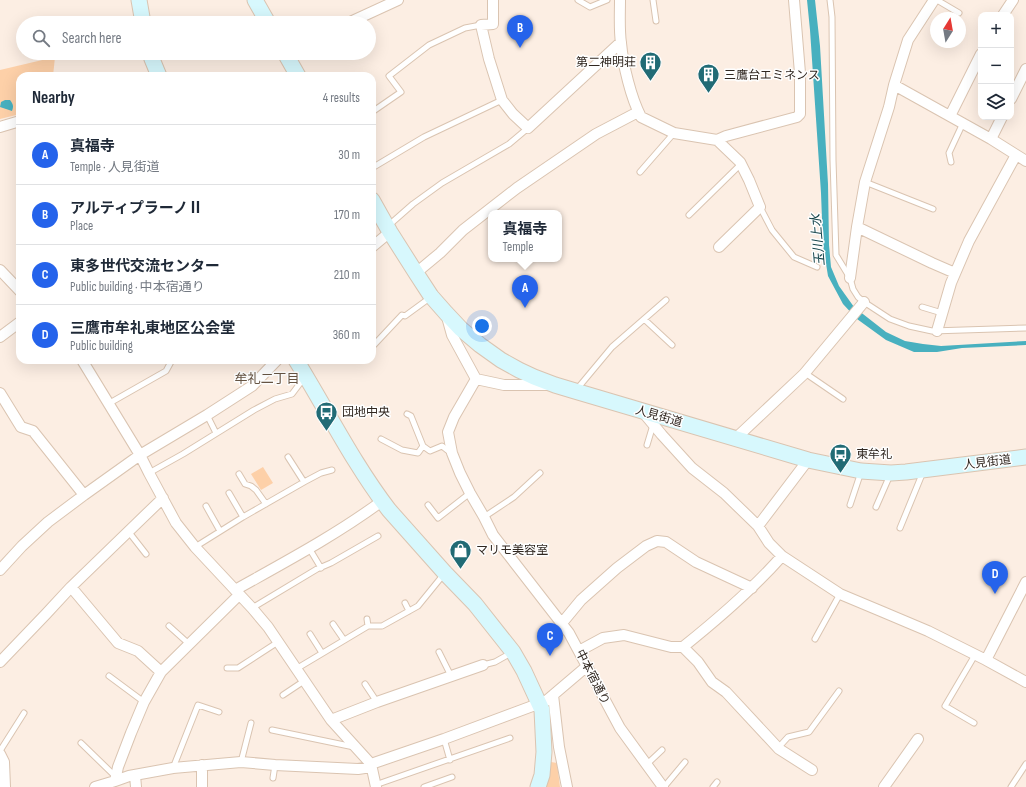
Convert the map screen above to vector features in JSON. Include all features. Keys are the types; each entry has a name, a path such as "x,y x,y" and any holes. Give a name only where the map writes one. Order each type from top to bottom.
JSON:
{"main road":[{"path":"139,0 142,16"},
{"path":"258,2 265,16"},
{"path":"152,60 157,72"},
{"path":"289,60 296,72"},
{"name":"人見街道","path":"376,207 416,273 446,313 461,329 480,345 502,360 534,377 555,385 808,460 861,471 891,473 1026,457"},
{"path":"298,364 351,453 382,501 445,573 475,604 524,670 542,710 544,752 542,775 538,787"}],"street":[{"path":"363,16 398,0"},
{"path":"493,0 493,24 481,25 489,59 502,100 513,114 528,128 621,42"},
{"path":"620,0 621,42 627,79 641,117 674,133 717,140 726,136 797,117 800,114 800,73 794,0"},
{"path":"850,278 865,182 889,107 894,85 908,40 934,0"},
{"path":"1005,12 1013,0"},
{"path":"950,116 978,60"},
{"path":"1014,93 1026,70"},
{"path":"894,85 991,139 1026,161"},
{"path":"489,210 517,188 596,134 638,112"},
{"path":"991,139 1000,120"},
{"path":"0,127 16,122"},
{"path":"717,140 740,162 760,207 719,247"},
{"path":"937,331 951,283 969,241 1016,155"},
{"path":"416,273 440,253 463,230 488,211"},
{"path":"857,227 955,273"},
{"path":"376,243 389,229"},
{"path":"0,270 16,288"},
{"path":"736,438 805,373 862,305"},
{"path":"446,313 452,335 476,379 504,385 555,385"},
{"path":"0,337 16,325"},
{"path":"84,364 140,455 148,473 176,523 194,547 268,627 331,720 371,765 375,786"},
{"path":"0,570 22,546 48,522 140,455 207,416 252,386 273,364"},
{"name":"中本宿通り","path":"476,379 454,417 448,432 452,453 470,493 484,516 493,535 569,633 620,728 664,787"},
{"path":"1,396 21,427 33,431 84,495"},
{"path":"642,411 692,468 724,493 758,526 769,543 782,556 840,594 928,631 1025,680"},
{"path":"758,526 808,460"},
{"path":"0,661 71,587 162,498"},
{"path":"115,779 125,746 144,702 161,672 237,592 335,533 382,501"},
{"path":"562,623 581,600 618,568 646,546 657,541 666,542 696,562 752,588"},
{"path":"683,647 718,619 752,588 782,556"},
{"path":"986,660 1026,582"},
{"path":"71,587 118,643 138,651 161,672"},
{"path":"579,651 603,638 624,635 671,646 683,647 698,662 712,682 726,692 778,748 812,770"},
{"path":"331,720 377,702 483,665"},
{"path":"95,787 115,779 173,768 241,762 358,769 444,739 546,700 586,666"},
{"path":"553,695 558,746 567,787"},
{"path":"884,787 918,738"},
{"path":"0,754 4,762 5,787"},
{"path":"202,765 202,787"},
{"path":"135,775 136,787"}],"lane":[{"path":"578,0 590,7 607,0"},
{"path":"653,0 656,21"},
{"path":"830,0 832,17 833,160 836,255 850,278 853,289 862,305 890,319 909,326 932,331 1026,328"},
{"path":"937,0 957,12"},
{"path":"376,109 401,92 389,76 429,45 465,28 481,25"},
{"path":"376,166 424,137 502,100"},
{"path":"951,162 949,153 963,123"},
{"path":"389,229 413,204 442,184 509,144 528,128"},
{"path":"640,172 674,133"},
{"path":"689,215 741,164"},
{"path":"865,182 933,208"},
{"path":"760,207 772,230 794,257 817,267"},
{"path":"376,343 402,315 405,316 432,296"},
{"path":"575,391 612,347 666,300"},
{"path":"922,307 942,313"},
{"path":"644,319 672,345"},
{"path":"108,404 166,371 170,364"},
{"path":"805,373 843,399"},
{"path":"148,473 183,454 254,410 275,399 292,394 306,376"},
{"path":"407,414 411,416 423,446 430,451 442,446 452,453"},
{"path":"207,416 216,433"},
{"path":"648,445 653,424"},
{"path":"381,440 402,450 418,453 423,446"},
{"path":"288,457 304,482"},
{"path":"194,547 304,482 321,473 332,470"},
{"path":"900,528 925,470"},
{"path":"850,505 861,471"},
{"path":"484,516 514,497 540,473"},
{"path":"876,507 891,473"},
{"path":"239,474 245,484 252,486 266,504"},
{"path":"229,493 243,517"},
{"path":"428,504 438,518 470,493"},
{"path":"206,506 220,531"},
{"path":"128,531 146,554"},
{"path":"252,608 378,536"},
{"path":"309,548 321,568"},
{"path":"296,669 368,626 382,626 418,606 445,573"},
{"path":"815,639 840,594"},
{"path":"406,603 409,611"},
{"path":"367,619 368,626"},
{"path":"333,624 344,640"},
{"path":"169,626 189,644"},
{"path":"310,634 322,653"},
{"path":"227,668 238,668 278,642"},
{"path":"439,652 451,676"},
{"path":"483,665 495,662 512,652"},
{"path":"974,723 946,706 976,654"},
{"path":"109,676 144,702"},
{"path":"283,695 304,681"},
{"path":"365,684 377,702"},
{"path":"778,748 788,738 809,732 839,692"},
{"path":"173,768 198,705 218,712"},
{"path":"0,751 24,713"},
{"path":"241,762 251,723"},
{"path":"272,730 354,747"},
{"path":"375,786 510,738"},
{"path":"444,739 450,760"},
{"path":"81,743 115,779"},
{"path":"646,764 662,750"},
{"path":"664,787 685,762"},
{"path":"1011,787 1026,764"},
{"path":"273,778 275,765"},
{"path":"424,787 452,777"},
{"path":"713,787 717,782"}],"shaded area":[{"path":"42,60 55,60 53,72 16,72 16,115 0,119 0,70"},
{"path":"263,467 273,483 261,490 251,474"},
{"path":"551,762 557,763 560,787 546,787"}],"water":[{"path":"807,0 815,0 820,46 828,184 829,245 831,267 839,286 854,307 886,332 905,341 941,346 1026,341 1026,345 962,348 937,352 914,352 886,340 857,319 843,304 828,276 823,245 821,193"},
{"path":"10,100 12,103 12,111 0,107 1,102"}],"place":[{"name":"アルティプラーノⅡ","path":"520,48"},
{"name":"第二神明荘","path":"651,82"},
{"name":"三鷹台エミネンス","path":"708,94"},
{"name":"真福寺","path":"525,308"},
{"name":"団地中央","path":"327,432"},
{"name":"東牟礼","path":"840,474"},
{"name":"マリモ美容室","path":"461,570"},
{"name":"三鷹市牟礼東地区公会堂","path":"995,594"},
{"name":"東多世代交流センター","path":"550,656"}],"district":[{"name":"牟礼二丁目","path":"267,378"}],"water label":[{"name":"玉川上水","path":"817,240"}]}
